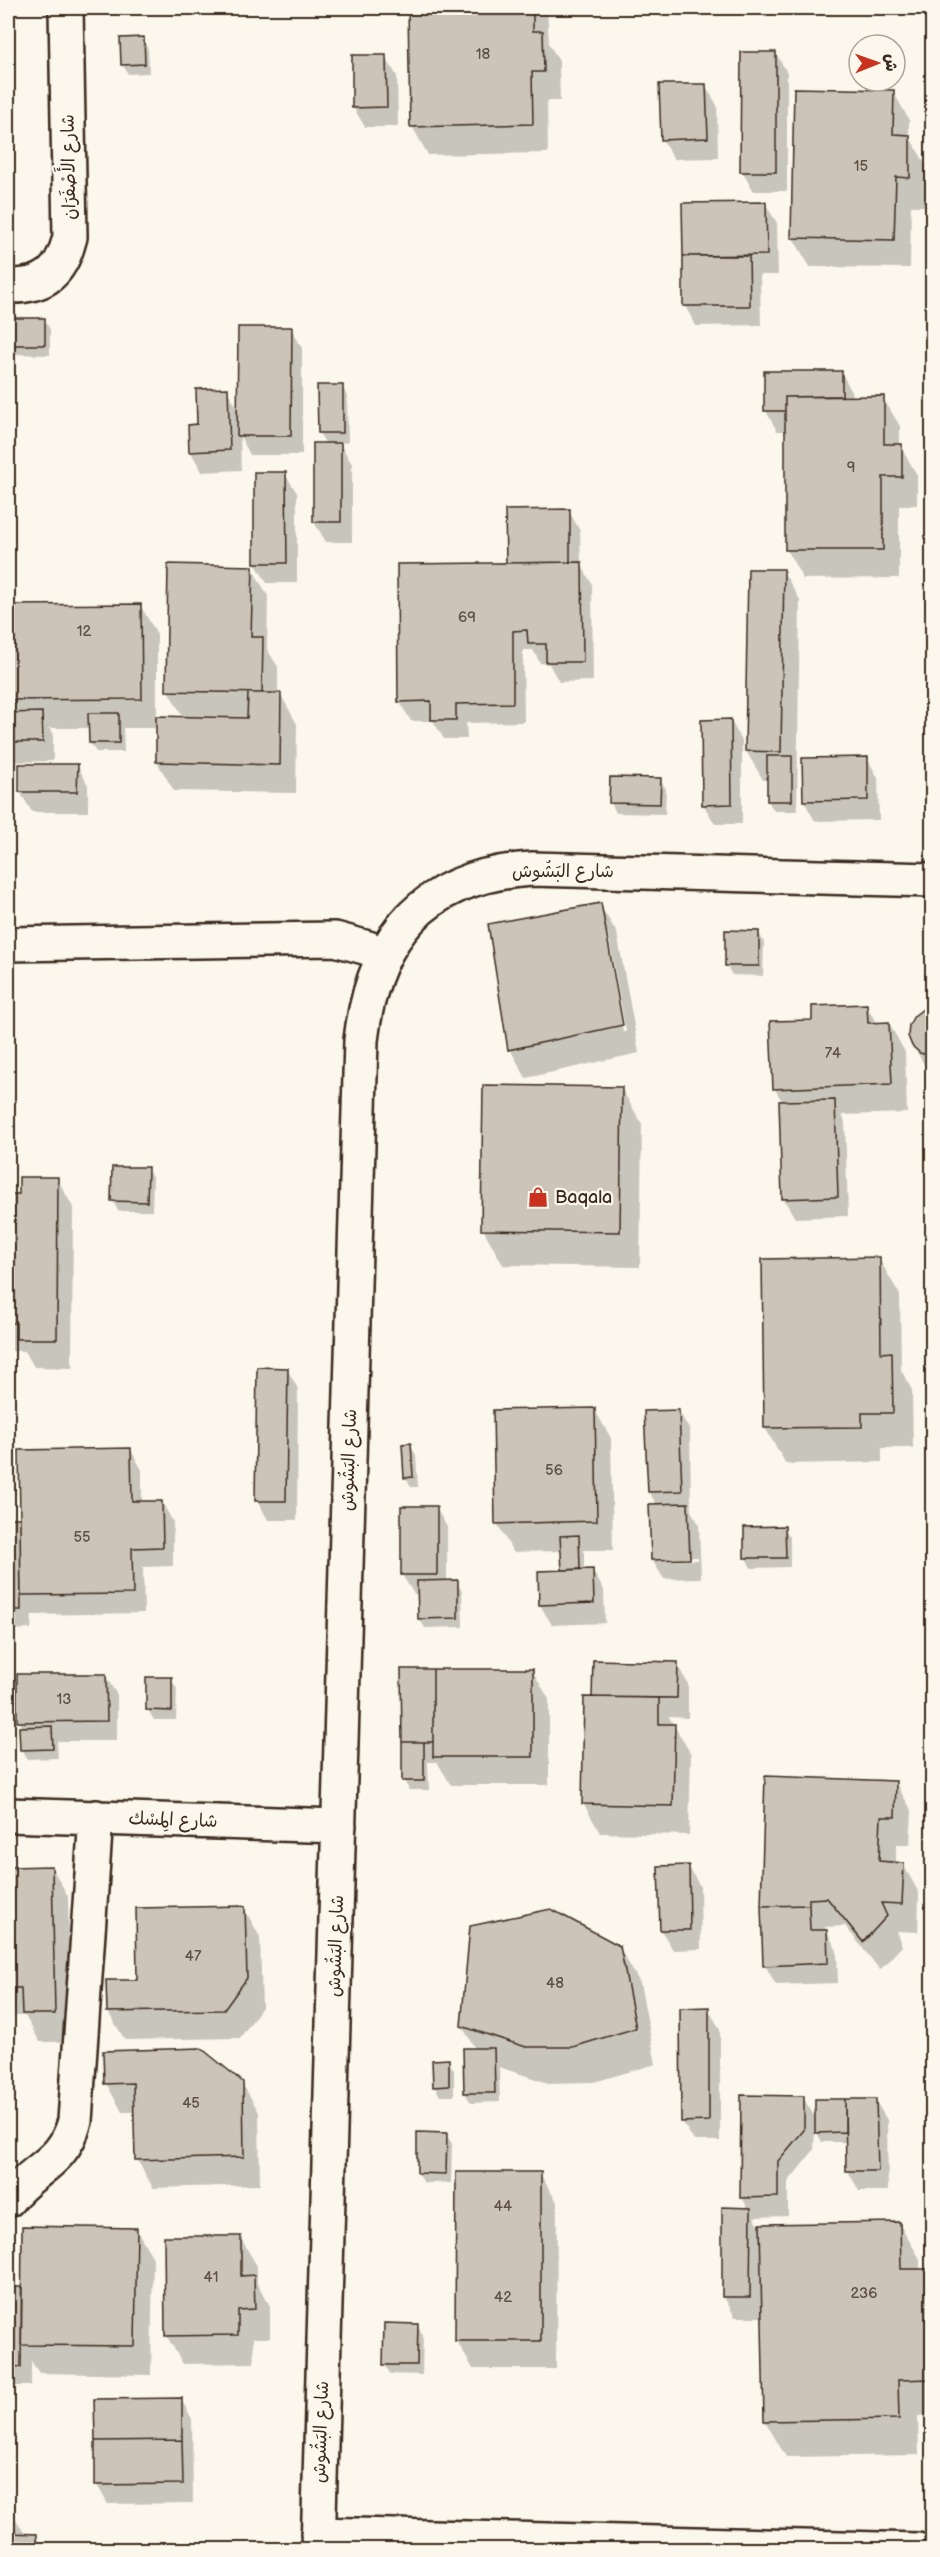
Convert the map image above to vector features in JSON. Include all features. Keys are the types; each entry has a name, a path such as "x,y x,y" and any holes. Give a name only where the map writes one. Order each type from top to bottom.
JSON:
{"street":[{"name":"شارع الأَصْفَرَان","path":"8,286 36,284 54,273 65,257 70,237 66,8"},
{"name":"شارع البَشُوش","path":"318,2542 361,1040 364,1008 372,982 383,957 406,922 427,903 450,888 477,877 504,871 532,869 933,880"},
{"path":"8,944 335,939 368,948 383,957"},
{"name":"شارع المِسْك","path":"8,1815 339,1826"},
{"path":"8,2200 25,2180 48,2165 62,2151 71,2138 75,2121 96,1818"},
{"path":"318,2542 918,2550"}],"building":[{"path":"408,8 533,8 533,31 543,31 544,72 532,72 533,124 410,127"},
{"path":"144,37 145,64 121,65 120,38"},
{"path":"741,52 776,52 776,172 740,172"},
{"path":"352,55 386,55 387,107 352,108"},
{"path":"659,84 706,84 708,138 661,140"},
{"path":"794,88 847,89 847,93 894,93 893,134 910,135 910,178 896,177 894,240 791,238"},
{"path":"766,202 767,255 683,256 682,203"},
{"path":"683,256 749,256 750,306 683,306"},
{"path":"8,318 45,318 45,345 8,345"},
{"path":"238,327 292,327 291,436 237,436"},
{"path":"764,371 842,371 842,396 785,397 785,411 764,411"},
{"path":"317,385 343,385 343,433 318,433"},
{"path":"228,388 230,450 189,452 188,425 197,424 196,389"},
{"path":"884,396 884,444 902,444 902,477 883,477 883,550 785,550 785,397"},
{"path":"313,443 341,443 341,522 313,522"},
{"path":"254,472 286,472 287,563 254,563"},
{"path":"570,509 570,562 506,563 505,510"},
{"path":"582,562 583,662 546,662 546,644 528,644 527,630 513,631 513,703 456,704 456,720 431,720 431,701 398,702 397,564"},
{"path":"168,564 253,566 251,637 263,637 262,693 166,691"},
{"path":"748,569 784,569 781,752 745,751"},
{"path":"141,604 142,699 8,700 8,605"},
{"path":"248,693 281,693 280,765 156,762 156,716 247,718"},
{"path":"42,712 43,742 8,742 8,713"},
{"path":"88,713 119,713 119,743 89,743"},
{"path":"731,719 732,804 702,805 701,720"},
{"path":"767,756 792,756 792,801 767,801"},
{"path":"868,757 868,800 803,801 802,758"},
{"path":"19,764 78,764 77,792 19,792"},
{"path":"610,777 661,778 660,804 609,803"},
{"path":"601,903 623,1025 508,1050 488,924"},
{"path":"725,930 759,931 759,966 725,966"},
{"path":"867,1004 868,1023 889,1022 892,1084 773,1089 770,1021 812,1020 812,1006"},
{"path":"932,1007 931,1056 920,1053 912,1046 908,1036 909,1025 914,1016 923,1009"},
{"path":"483,1085 622,1087 620,1232 481,1230"},
{"path":"835,1100 838,1197 782,1199 779,1101"},
{"path":"112,1167 148,1167 147,1202 111,1201"},
{"path":"19,1177 58,1177 57,1339 16,1339 16,1323 8,1323 8,1194 19,1194"},
{"path":"880,1257 881,1353 892,1352 893,1413 862,1413 862,1427 764,1428 762,1259"},
{"path":"257,1367 288,1368 286,1501 255,1501"},
{"path":"595,1408 597,1521 495,1524 493,1410"},
{"path":"679,1410 682,1491 648,1492 644,1411"},
{"path":"411,1443 413,1477 404,1478 402,1444"},
{"path":"131,1448 132,1501 162,1501 163,1547 132,1548 133,1594 21,1595 19,1450"},
{"path":"688,1503 690,1559 651,1560 649,1504"},
{"path":"401,1506 437,1506 437,1575 401,1575"},
{"path":"8,1518 20,1518 21,1610 8,1610"},
{"path":"785,1526 786,1558 744,1558 744,1527"},
{"path":"579,1535 580,1569 562,1570 560,1536"},
{"path":"593,1569 594,1603 539,1605 538,1571"},
{"path":"458,1580 458,1618 418,1619 417,1581"},
{"path":"593,1660 678,1662 677,1698 592,1697"},
{"path":"401,1669 433,1669 433,1742 402,1742"},
{"path":"433,1669 533,1669 533,1757 433,1757"},
{"path":"17,1674 106,1674 107,1721 17,1722"},
{"path":"146,1677 172,1677 172,1711 146,1710"},
{"path":"584,1697 659,1698 659,1724 675,1724 673,1806 582,1804"},
{"path":"52,1726 53,1749 20,1750 19,1727"},
{"path":"402,1742 424,1742 424,1781 402,1781"},
{"path":"765,1776 896,1781 895,1817 881,1817 879,1861 904,1863 902,1904 881,1903 887,1916 863,1942 827,1898 809,1899 809,1905 761,1906"},
{"path":"689,1865 690,1930 660,1930 658,1866"},
{"path":"52,1866 55,2014 22,2014 21,1988 8,1988 8,1867"},
{"path":"809,1905 810,1930 827,1930 828,1963 763,1966 761,1906"},
{"path":"245,1906 247,1978 224,2010 107,2012 106,1980 137,1980 136,1908"},
{"path":"551,1909 620,1946 636,2028 573,2047 526,2047 461,2026 470,1926"},
{"path":"709,2007 709,2121 681,2122 680,2008"},
{"path":"201,2048 243,2082 244,2157 135,2160 133,2083 104,2084 103,2051"},
{"path":"463,2048 494,2048 495,2093 464,2093"},
{"path":"449,2059 449,2086 433,2087 432,2060"},
{"path":"741,2095 804,2096 804,2130 778,2161 778,2197 740,2198"},
{"path":"815,2099 845,2099 845,2132 815,2133"},
{"path":"845,2099 876,2099 878,2171 846,2171"},
{"path":"417,2132 447,2133 446,2174 417,2173"},
{"path":"456,2172 541,2172 541,2341 455,2341"},
{"path":"722,2207 751,2208 750,2297 722,2297"},
{"path":"900,2222 901,2269 932,2269 932,2379 898,2380 899,2419 764,2421 760,2224"},
{"path":"22,2226 137,2228 135,2346 21,2345"},
{"path":"164,2236 241,2236 241,2276 254,2275 255,2309 238,2310 238,2335 165,2336"},
{"path":"8,2287 22,2287 21,2367 8,2366"},
{"path":"384,2323 418,2324 417,2365 383,2365"},
{"path":"182,2398 182,2440 95,2441 94,2399"},
{"path":"182,2440 183,2484 95,2485 95,2441"},
{"path":"8,2533 37,2534 37,2550 8,2550"}],"place":[{"name":"Baqala","path":"538,1197"}]}
